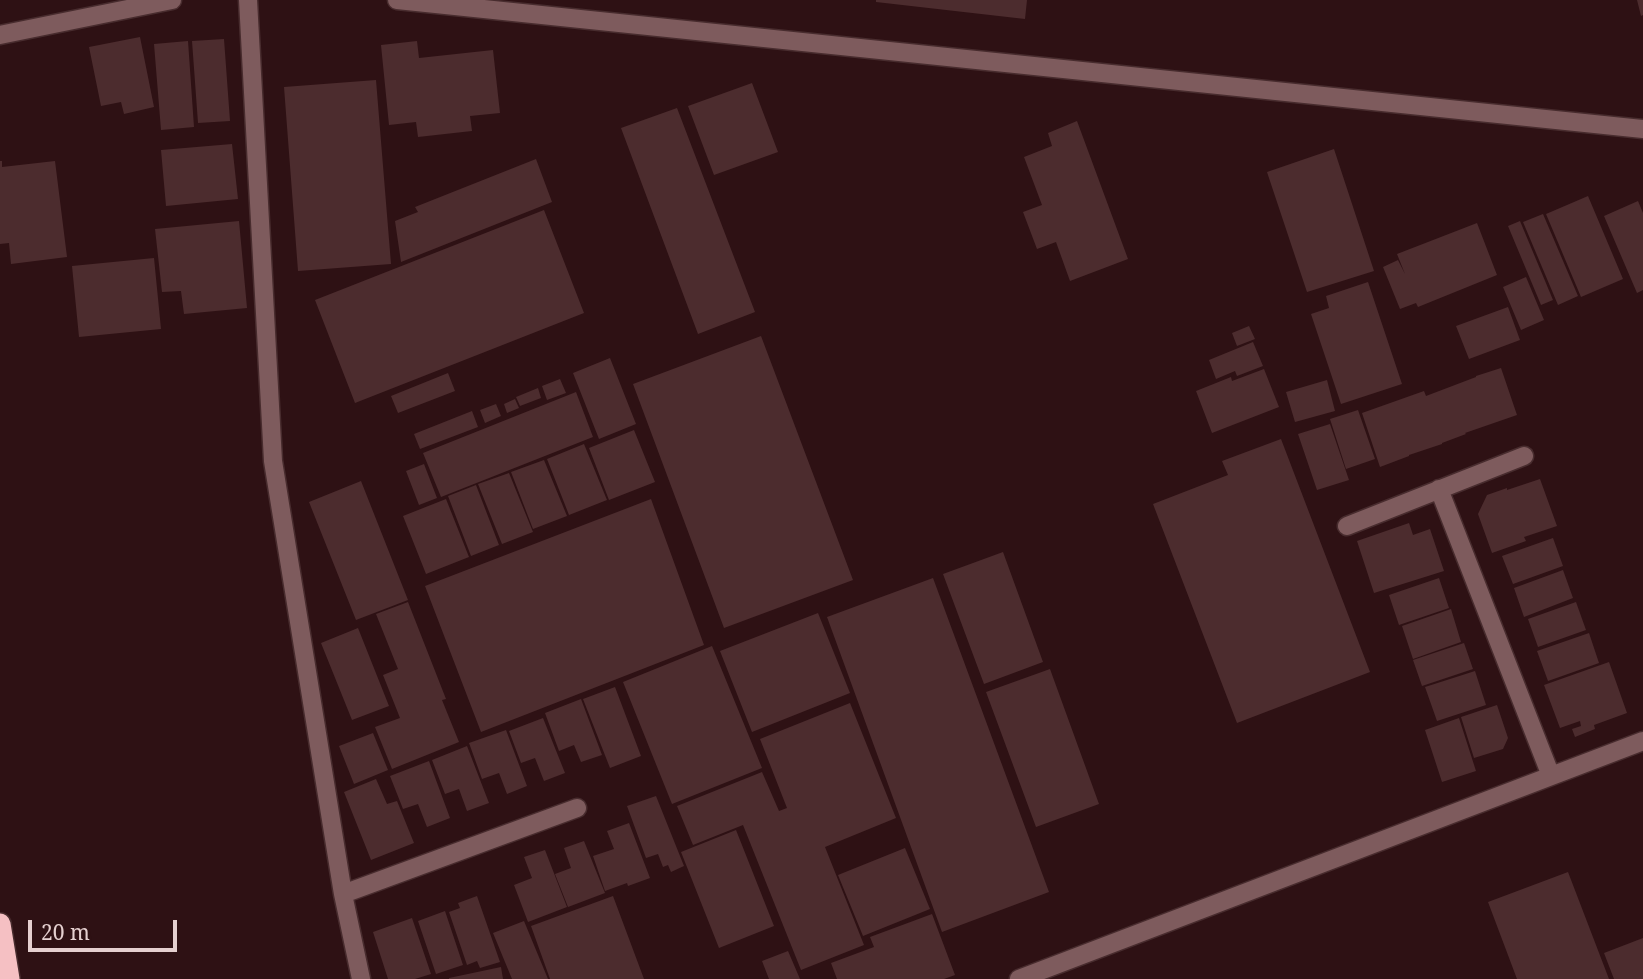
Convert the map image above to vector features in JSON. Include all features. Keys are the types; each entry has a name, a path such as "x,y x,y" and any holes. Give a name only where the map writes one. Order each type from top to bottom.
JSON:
{"highway":[{"path":"0,924 9,979"}],"street":[{"path":"0,35 172,0"},
{"path":"248,0 273,461 343,894 361,979"},
{"path":"397,0 1643,129"},
{"path":"1348,526 1524,456"},
{"path":"1438,489 1551,776"},
{"path":"1019,979 1643,741"},
{"path":"343,894 577,808"}],"building":[{"path":"876,0 1027,0 1025,19"},
{"path":"1637,0 1643,0 1641,16"},
{"path":"140,37 154,107 124,114 121,102 101,106 89,47"},
{"path":"224,39 230,121 198,123 192,41"},
{"path":"188,41 194,127 161,130 154,44"},
{"path":"417,41 419,58 493,50 500,113 470,116 472,131 418,137 416,122 389,125 381,45"},
{"path":"376,80 391,264 298,271 284,87"},
{"path":"752,83 778,152 714,175 688,106"},
{"path":"677,108 755,312 698,334 621,128"},
{"path":"1077,121 1128,259 1070,281 1056,242 1037,249 1023,212 1042,205 1024,157 1052,146 1048,133"},
{"path":"232,144 238,199 166,206 161,150"},
{"path":"1334,149 1374,271 1307,292 1267,172"},
{"path":"536,159 552,202 401,262 395,221 418,212 415,207"},
{"path":"0,161 2,167 55,161 67,257 11,264 9,243 0,244"},
{"path":"1588,196 1623,279 1581,297 1546,214"},
{"path":"1638,201 1643,213 1643,290 1637,293 1604,216"},
{"path":"544,210 584,313 355,403 315,300"},
{"path":"1543,214 1578,296 1558,305 1523,222"},
{"path":"239,221 247,308 184,314 181,291 162,292 155,229"},
{"path":"1520,221 1553,300 1541,305 1508,226"},
{"path":"1477,223 1497,275 1418,307 1416,303 1400,309 1383,267 1398,260 1405,274 1397,254"},
{"path":"154,258 161,329 79,337 72,266"},
{"path":"1526,277 1544,320 1521,330 1503,287"},
{"path":"1368,282 1402,384 1341,404 1311,314 1329,308 1326,296"},
{"path":"1508,307 1520,340 1469,359 1456,326"},
{"path":"1249,326 1255,339 1237,346 1232,333"},
{"path":"761,336 853,580 724,628 633,384"},
{"path":"1253,342 1263,366 1237,376 1235,371 1216,379 1209,360"},
{"path":"610,358 636,424 599,439 573,373"},
{"path":"1501,368 1517,415 1380,467 1362,413 1424,391 1426,396"},
{"path":"1264,369 1279,407 1212,433 1196,391 1231,377 1232,381"},
{"path":"448,373 455,391 398,413 391,396"},
{"path":"560,379 566,393 547,400 542,386"},
{"path":"1327,380 1335,411 1295,422 1286,392"},
{"path":"538,388 541,398 520,406 516,397"},
{"path":"576,392 593,437 441,497 423,453"},
{"path":"515,399 519,408 507,413 504,404"},
{"path":"496,404 501,416 485,423 480,410"},
{"path":"1358,410 1375,459 1346,469 1330,419"},
{"path":"472,411 478,427 420,449 414,434"},
{"path":"1330,424 1349,480 1317,490 1298,434"},
{"path":"634,430 655,482 609,500 589,448"},
{"path":"1281,439 1370,672 1237,723 1153,504 1228,475 1222,461"},
{"path":"584,444 607,500 569,515 547,459"},
{"path":"544,460 567,516 533,529 511,472"},
{"path":"424,464 437,498 419,505 406,471"},
{"path":"509,473 533,532 502,544 478,484"},
{"path":"1540,479 1557,526 1524,537 1526,541 1492,553 1478,514 1487,495"},
{"path":"361,481 408,600 356,620 309,502"},
{"path":"476,485 499,545 471,556 448,496"},
{"path":"446,499 469,557 426,574 403,516"},
{"path":"651,499 704,645 481,732 425,586"},
{"path":"1409,523 1413,535 1430,529 1444,571 1374,593 1357,541"},
{"path":"1553,538 1563,566 1513,584 1502,556"},
{"path":"1003,552 1043,662 984,684 943,574"},
{"path":"1563,570 1573,598 1524,617 1514,588"},
{"path":"933,578 1049,892 942,932 827,617"},
{"path":"1439,578 1449,608 1399,625 1389,595"},
{"path":"408,602 446,699 442,700 459,742 392,769 375,727 400,718 383,675 398,669 376,614"},
{"path":"1576,602 1586,630 1538,647 1528,619"},
{"path":"1451,609 1461,642 1413,659 1402,626"},
{"path":"818,613 850,693 752,732 720,651"},
{"path":"358,628 389,706 352,720 321,643"},
{"path":"1589,633 1599,663 1548,681 1537,651"},
{"path":"1464,643 1473,669 1422,686 1413,660"},
{"path":"712,646 762,768 672,804 623,682"},
{"path":"1609,662 1627,713 1594,725 1595,729 1575,737 1572,729 1581,726 1580,721 1560,728 1544,685"},
{"path":"1050,669 1099,804 1036,827 986,692"},
{"path":"1475,671 1486,705 1437,721 1425,687"},
{"path":"615,687 641,756 610,768 583,699"},
{"path":"581,699 602,755 581,762 574,745 559,751 545,713"},
{"path":"850,703 896,818 825,847 864,945 801,970 743,825 693,845 677,806 762,772 779,811 787,808 760,739"},
{"path":"1497,705 1508,738 1503,749 1474,758 1461,717"},
{"path":"543,718 565,773 544,781 535,758 521,763 509,731"},
{"path":"1459,718 1476,771 1442,782 1425,730"},
{"path":"506,730 527,786 507,794 499,773 482,779 469,743"},
{"path":"373,733 388,770 354,784 339,746"},
{"path":"467,746 489,803 467,811 459,789 445,794 432,760"},
{"path":"429,761 450,818 427,827 418,804 403,809 390,776"},
{"path":"376,779 387,804 397,801 414,843 371,860 344,792"},
{"path":"656,796 684,866 671,872 668,865 663,867 658,854 646,858 627,806"},
{"path":"629,823 650,878 605,891 593,856 614,849 607,831"},
{"path":"736,830 774,926 719,948 681,852"},
{"path":"584,841 605,893 568,907 555,874 571,868 564,848"},
{"path":"905,848 930,909 863,936 838,875"},
{"path":"545,850 567,907 528,922 514,885 532,878 524,857"},
{"path":"1568,872 1609,979 1517,979 1488,902"},
{"path":"477,896 500,962 480,968 477,961 467,965 449,912 460,908 458,903"},
{"path":"613,896 644,979 550,979 531,926"},
{"path":"445,911 463,965 436,974 418,921"},
{"path":"932,914 955,975 944,979 837,979 831,963 874,947 870,937"},
{"path":"412,918 431,974 415,979 388,979 373,932"},
{"path":"524,921 548,979 512,979 493,933"},
{"path":"1643,938 1643,979 1614,979 1604,953"},
{"path":"788,951 800,979 769,979 762,961"},
{"path":"501,967 503,979 449,979 449,978"}]}
